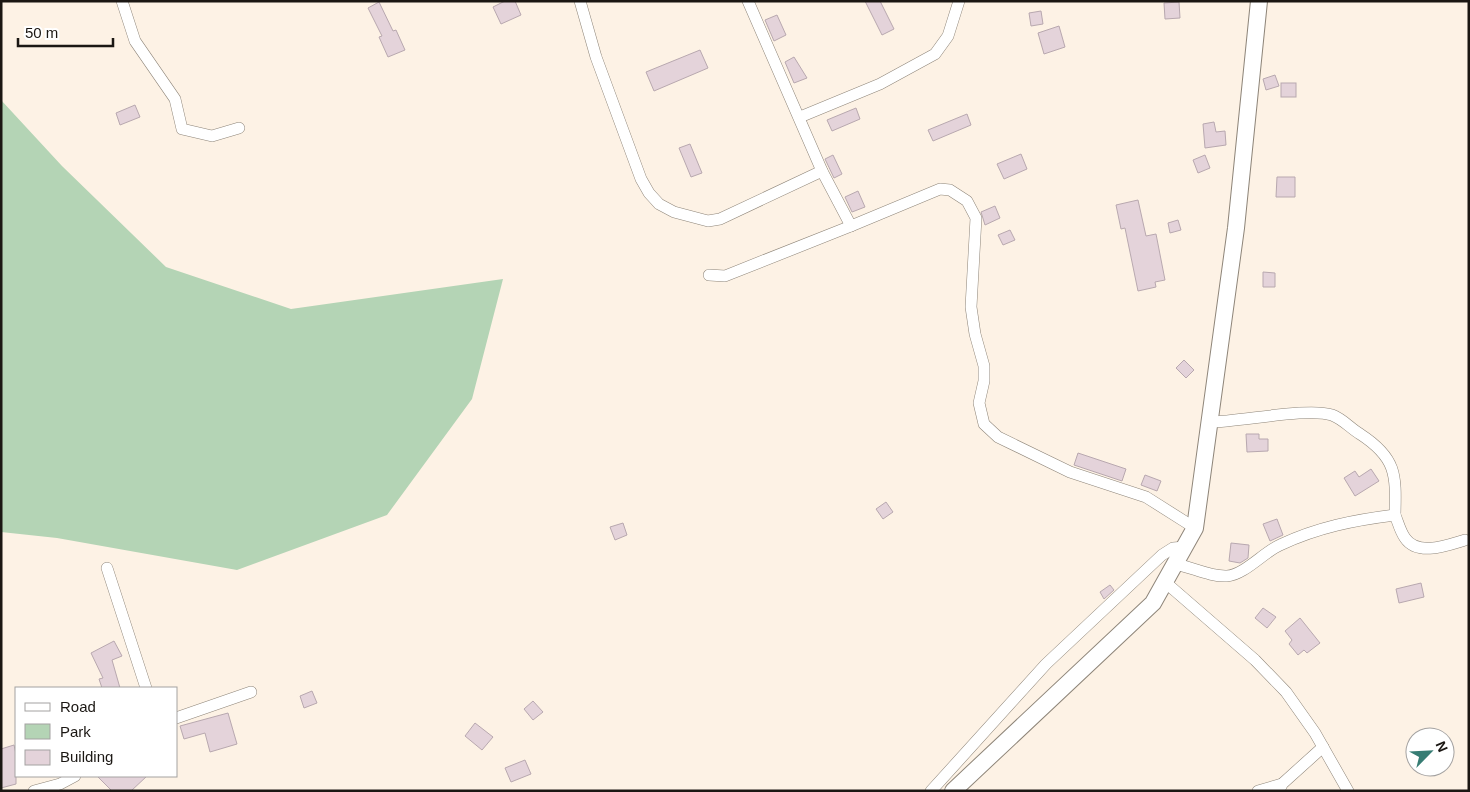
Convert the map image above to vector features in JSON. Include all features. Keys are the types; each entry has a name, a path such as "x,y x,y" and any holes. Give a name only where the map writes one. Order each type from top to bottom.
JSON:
{"main road":[{"path":"953,791 1153,603 1195,528 1236,228 1260,1"}],"street":[{"path":"122,1 135,41 175,99 182,129 212,136 238,128"},
{"path":"580,1 596,57 641,179 649,193 659,204 686,216 714,221 822,171"},
{"path":"748,1 822,171 851,226"},
{"path":"800,117 880,84 935,54 948,36 959,1"},
{"path":"709,275 725,276 940,189 950,190 967,201 976,218 972,306 975,334 984,366 984,381 979,403 984,424 998,437 1070,472 1146,497 1195,528"},
{"path":"1210,422 1320,413 1341,419 1384,452 1390,462 1396,481 1395,515 1405,539 1416,546 1433,549 1465,540"},
{"path":"1175,564 1210,574 1233,575 1272,549 1308,533 1347,521 1395,515"},
{"path":"931,791 1063,646 1162,555 1173,548 1184,547"},
{"path":"107,568 146,687"},
{"path":"1165,582 1255,660 1286,692 1323,747 1348,791"},
{"path":"178,717 251,692"},
{"path":"1258,791 1281,787 1323,747"},
{"path":"34,791 60,784 73,777"}],"green space":[{"path":"1,100 62,166 166,267 291,309 503,279 472,399 387,515 237,570 57,538 1,532"}],"building":[{"path":"505,1 515,1 521,15 501,24 493,7"},
{"path":"865,1 880,1 894,29 882,35"},
{"path":"379,2 393,31 396,30 405,50 388,57 379,37 382,36 368,8"},
{"path":"1179,2 1180,18 1165,19 1164,3"},
{"path":"1041,11 1043,24 1031,26 1029,13"},
{"path":"777,15 786,35 774,41 765,20"},
{"path":"1059,26 1065,47 1044,54 1038,33"},
{"path":"700,50 708,68 654,91 646,72"},
{"path":"794,57 807,78 794,83 785,62"},
{"path":"1275,75 1279,86 1266,90 1263,79"},
{"path":"1281,83 1296,83 1296,97 1281,97"},
{"path":"135,105 140,117 120,125 116,113"},
{"path":"856,108 860,119 832,131 827,120"},
{"path":"967,114 971,125 933,141 928,130"},
{"path":"1214,122 1216,132 1225,131 1226,145 1205,148 1203,124"},
{"path":"690,144 702,173 691,177 679,148"},
{"path":"1021,154 1027,169 1004,179 997,164"},
{"path":"833,155 842,174 834,178 825,159"},
{"path":"1205,155 1210,168 1198,173 1193,160"},
{"path":"1277,177 1295,177 1295,197 1276,197"},
{"path":"858,191 865,207 852,212 845,197"},
{"path":"1138,200 1146,236 1156,234 1165,280 1155,282 1156,287 1138,291 1125,228 1121,229 1116,205"},
{"path":"995,206 1000,218 985,225 981,212"},
{"path":"1178,220 1181,230 1170,233 1168,223"},
{"path":"1010,230 1015,240 1003,245 998,235"},
{"path":"1263,272 1275,273 1275,287 1263,287"},
{"path":"1184,360 1194,370 1186,378 1176,368"},
{"path":"1246,434 1259,434 1259,439 1268,439 1268,451 1247,452"},
{"path":"1078,453 1126,469 1122,481 1074,465"},
{"path":"1371,469 1379,481 1355,496 1344,478 1355,471 1359,477"},
{"path":"1145,475 1161,481 1157,491 1141,485"},
{"path":"886,502 893,512 883,519 876,509"},
{"path":"1277,519 1283,535 1270,541 1263,524"},
{"path":"623,523 627,535 615,540 610,527"},
{"path":"1231,543 1249,545 1248,558 1240,563 1229,561"},
{"path":"1421,583 1424,597 1399,603 1396,589"},
{"path":"1110,585 1114,590 1104,599 1100,592"},
{"path":"1263,608 1276,617 1267,628 1255,618"},
{"path":"1300,618 1320,643 1307,653 1304,650 1298,655 1289,644 1292,640 1285,631"},
{"path":"114,641 122,656 112,660 120,687 102,687 99,679 103,678 91,653"},
{"path":"312,691 317,703 304,708 300,696"},
{"path":"533,701 543,712 533,720 524,709"},
{"path":"228,713 237,744 210,752 205,733 184,739 180,726"},
{"path":"475,723 493,737 482,750 465,736"},
{"path":"14,745 16,784 1,788 1,749"},
{"path":"525,760 531,774 511,782 505,768"},
{"path":"98,777 146,777 131,791 112,791"}]}
